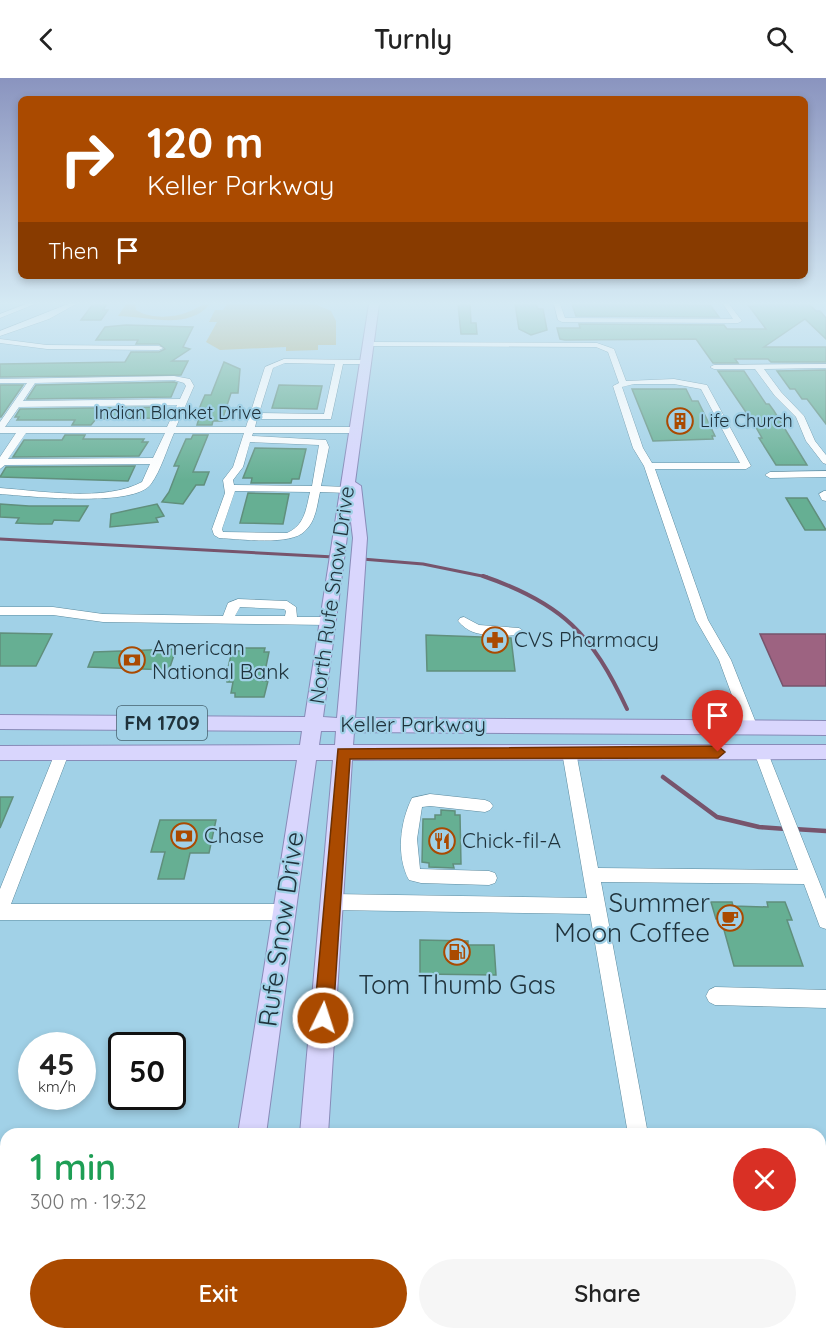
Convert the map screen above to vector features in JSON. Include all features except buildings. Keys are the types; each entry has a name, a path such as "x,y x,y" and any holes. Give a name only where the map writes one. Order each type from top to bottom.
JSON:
{"main road":[{"name":"North Rufe Snow Drive","path":"313,724 366,363"},
{"name":"North Rufe Snow Drive","path":"346,724 360,538 352,467"},
{"path":"329,621 354,621"},
{"name":"Keller Parkway","path":"0,722 826,728"},
{"name":"Rufe Snow Drive","path":"253,1128 299,801 313,724"},
{"name":"Rufe Snow Drive","path":"314,1128 346,724"},
{"path":"761,752 765,742 783,728"},
{"name":"Keller Parkway","path":"0,753 826,752"}],"street":[{"path":"249,434 322,442 324,447 316,489 306,527 300,533 289,536 219,535 217,529 231,488 228,480 238,467 269,367 279,363"},
{"path":"255,416 328,417 339,363"},
{"path":"615,363 623,383"},
{"path":"714,367 826,366"},
{"path":"759,367 778,394 800,416 811,441 826,461"},
{"path":"0,381 174,378 189,383 172,428 146,484 127,494 0,490"},
{"path":"0,429 33,381"},
{"path":"649,466 746,466 704,387 686,383 623,383 616,388 638,448 649,466 702,620 725,660 750,728"},
{"path":"16,405 183,402"},
{"name":"Indian Blanket Drive","path":"0,429 172,428 249,434 357,430"},
{"path":"24,429 9,447 1,464 156,461"},
{"path":"770,475 826,474"},
{"path":"231,488 348,490"},
{"path":"227,621 231,606 238,603 287,605 292,610 290,621"},
{"path":"0,611 53,611 103,618 329,621"},
{"path":"487,634 468,632 459,621 476,629 520,633 501,634"},
{"path":"569,752 637,1128"},
{"path":"761,752 782,812 826,921"},
{"path":"62,753 0,911 283,912"},
{"path":"484,806 430,800 417,802 411,814 410,865 411,870 421,876 489,878"},
{"path":"592,875 808,877"},
{"path":"332,902 598,906"},
{"path":"715,996 826,999"}],"shaded area":[{"path":"760,634 826,634 826,686 783,686"}],"waterway":[{"path":"0,539 334,557"},
{"path":"362,559 423,564 484,576"},
{"path":"484,576 534,598 572,624 601,660 627,709"},
{"path":"663,777 717,817 759,827 786,829"},
{"path":"794,829 826,831"}],"place":[{"name":"Life Church","path":"680,421"},
{"name":"CVS Pharmacy","path":"495,640"},
{"name":"American National Bank","path":"132,660"},
{"name":"Chase","path":"184,836"},
{"name":"Chick-fil-A","path":"442,841"},
{"name":"Summer Moon Coffee","path":"730,918"},
{"name":"Tom Thumb Gas","path":"457,952"}],"route":[{"path":"323,1018 343,753 718,752"}]}
